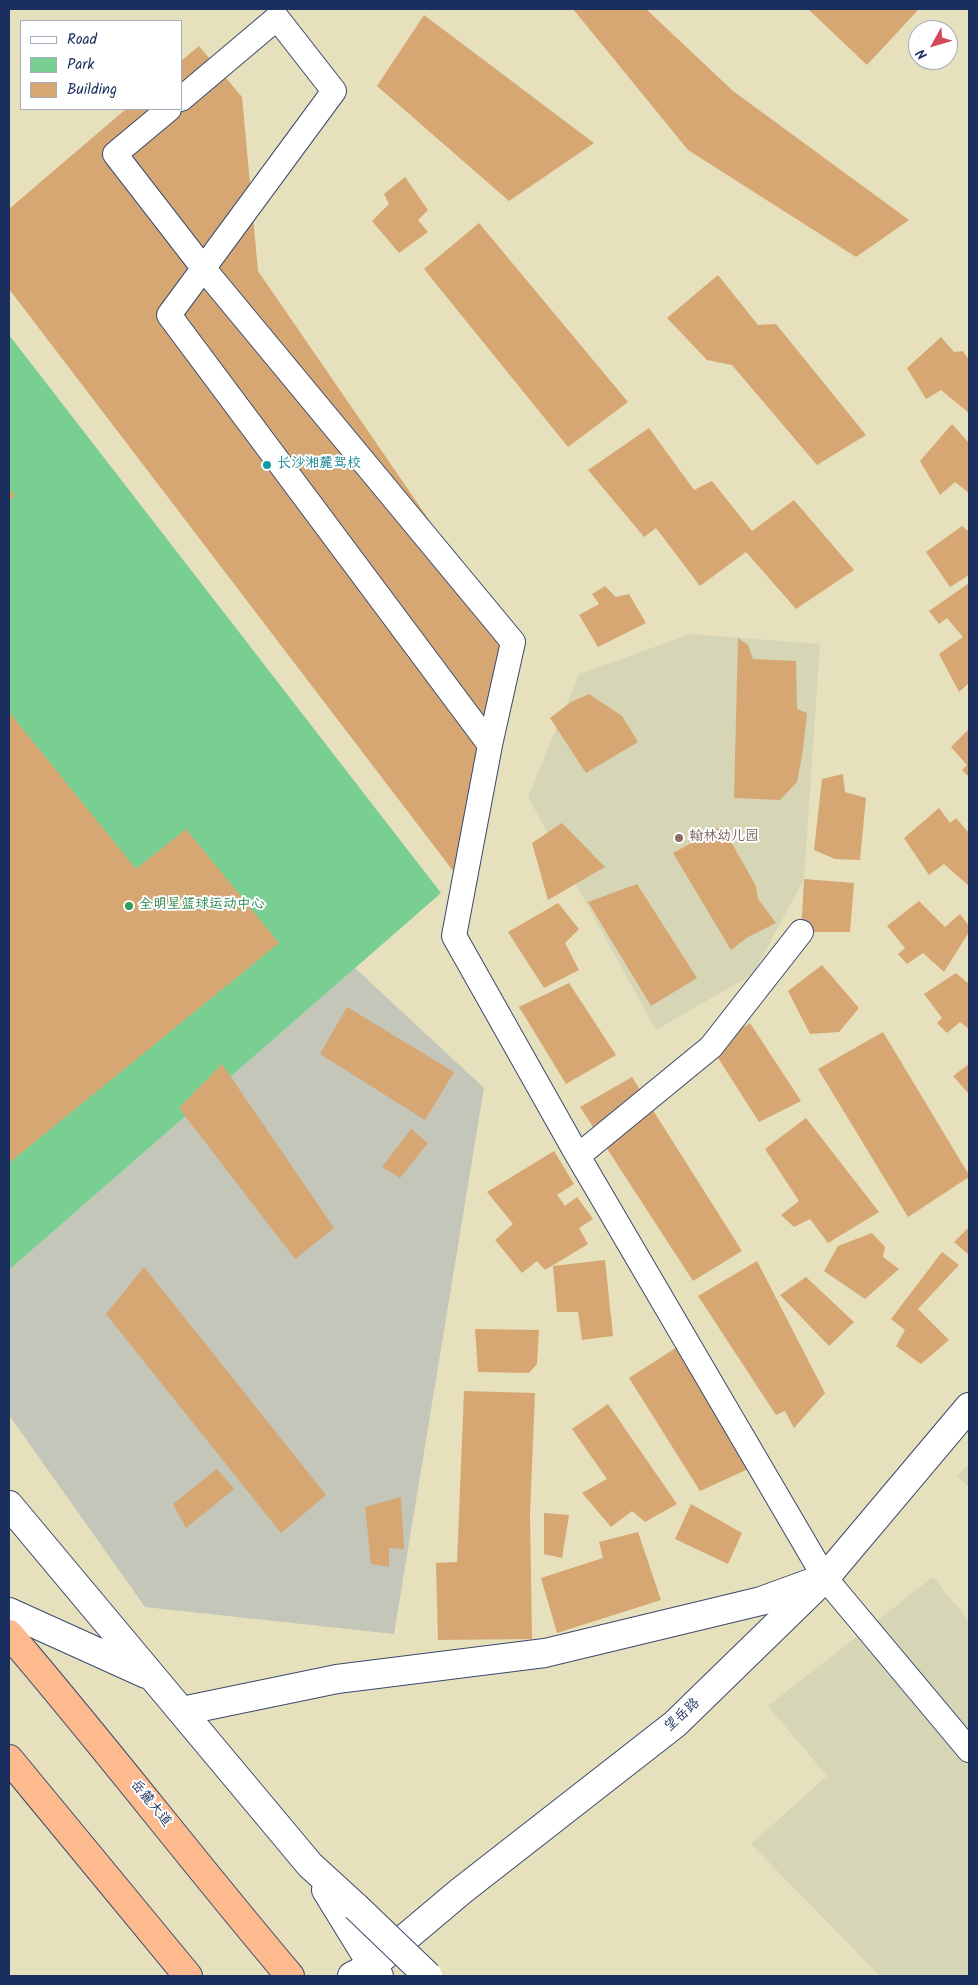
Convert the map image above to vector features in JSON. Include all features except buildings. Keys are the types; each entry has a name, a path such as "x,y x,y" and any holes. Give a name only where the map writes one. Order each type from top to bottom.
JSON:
{"highway":[{"name":"岳麓大道","path":"9,1634 75,1710 245,1923 290,1976"},
{"path":"9,1759 188,1975"}],"street":[{"path":"182,97 277,18 334,91 169,315 490,746"},
{"path":"168,110 115,154 204,268 512,642 454,936 578,1156 825,1578 969,1750"},
{"path":"578,1156 711,1047 801,932"},
{"name":"望岳路","path":"368,1973 461,1891 675,1724 825,1578 969,1407"},
{"path":"9,1505 310,1865 428,1976"},
{"path":"182,1710 337,1679 545,1653 761,1601 825,1578"},
{"path":"9,1612 152,1677"},
{"path":"310,1865 368,1973"}],"shaded area":[{"name":"翰林幼儿园","path":"691,634 820,644 804,879 753,974 656,1030 528,797 579,674"},
{"path":"355,968 484,1088 394,1634 145,1607 9,1415 9,1270"},
{"path":"969,1463 969,1487 957,1477"},
{"path":"933,1577 969,1621 969,1976 880,1976 751,1844 827,1776 768,1706"}],"green space":[{"path":"9,335 441,893 9,1270"}],"place":[{"name":"长沙湘麓驾校","path":"267,465"},
{"name":"翰林幼儿园","path":"679,838"},
{"name":"全明星篮球运动中心","path":"129,906"}]}
